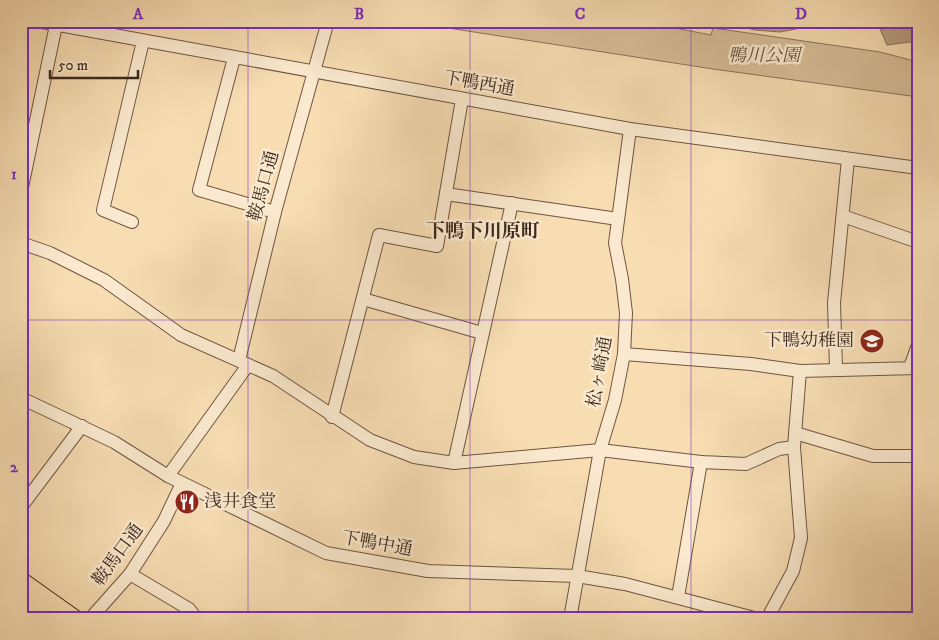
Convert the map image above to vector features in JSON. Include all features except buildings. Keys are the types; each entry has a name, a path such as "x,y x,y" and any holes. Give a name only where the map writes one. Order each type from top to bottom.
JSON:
{"main road":[{"path":"21,580 76,619"},
{"path":"21,596 54,619"}],"street":[{"name":"下鴨西通","path":"37,21 314,73 630,129 918,168"},
{"name":"鞍馬口通","path":"168,476 243,362 275,212 328,21"},
{"path":"21,192 56,25"},
{"path":"132,222 103,210 143,41"},
{"path":"234,58 199,190 275,212"},
{"path":"332,417 379,235 437,246 462,99"},
{"name":"松ヶ崎通","path":"570,619 576,576 600,450 615,400 624,354 626,313 615,242 630,129"},
{"path":"836,368 834,303 848,159"},
{"path":"446,194 618,219"},
{"path":"454,463 512,203"},
{"path":"843,216 918,242"},
{"path":"21,243 50,253 104,280 181,335 273,376 332,417 370,440 400,453 454,463 600,450 701,462 746,464 779,449 794,447"},
{"path":"363,299 482,333"},
{"path":"624,354 750,364 800,371 836,368 914,367 918,345"},
{"path":"766,619 793,571 801,538 794,447 800,371"},
{"name":"下鴨中通","path":"21,398 114,442 168,476 329,554 428,571 576,576 625,584 758,619"},
{"path":"21,507 82,426"},
{"path":"796,433 873,456 918,456"},
{"path":"678,597 701,462"},
{"name":"鞍馬口通","path":"90,619 130,574 164,521 182,483"},
{"path":"130,574 189,609 197,619"}],"green space":[{"name":"鴨川公園","path":"403,21 639,21 711,35 713,28 880,52 918,62 918,97 713,69"}],"water":[{"path":"717,21 837,21 780,32 755,30"},
{"path":"844,21 918,21 918,41 887,45 879,26"}],"place":[{"name":"下鴨幼稚園","path":"872,341"},
{"name":"浅井食堂","path":"187,502"}],"district":[{"name":"下鴨下川原町","path":"483,231"}]}
